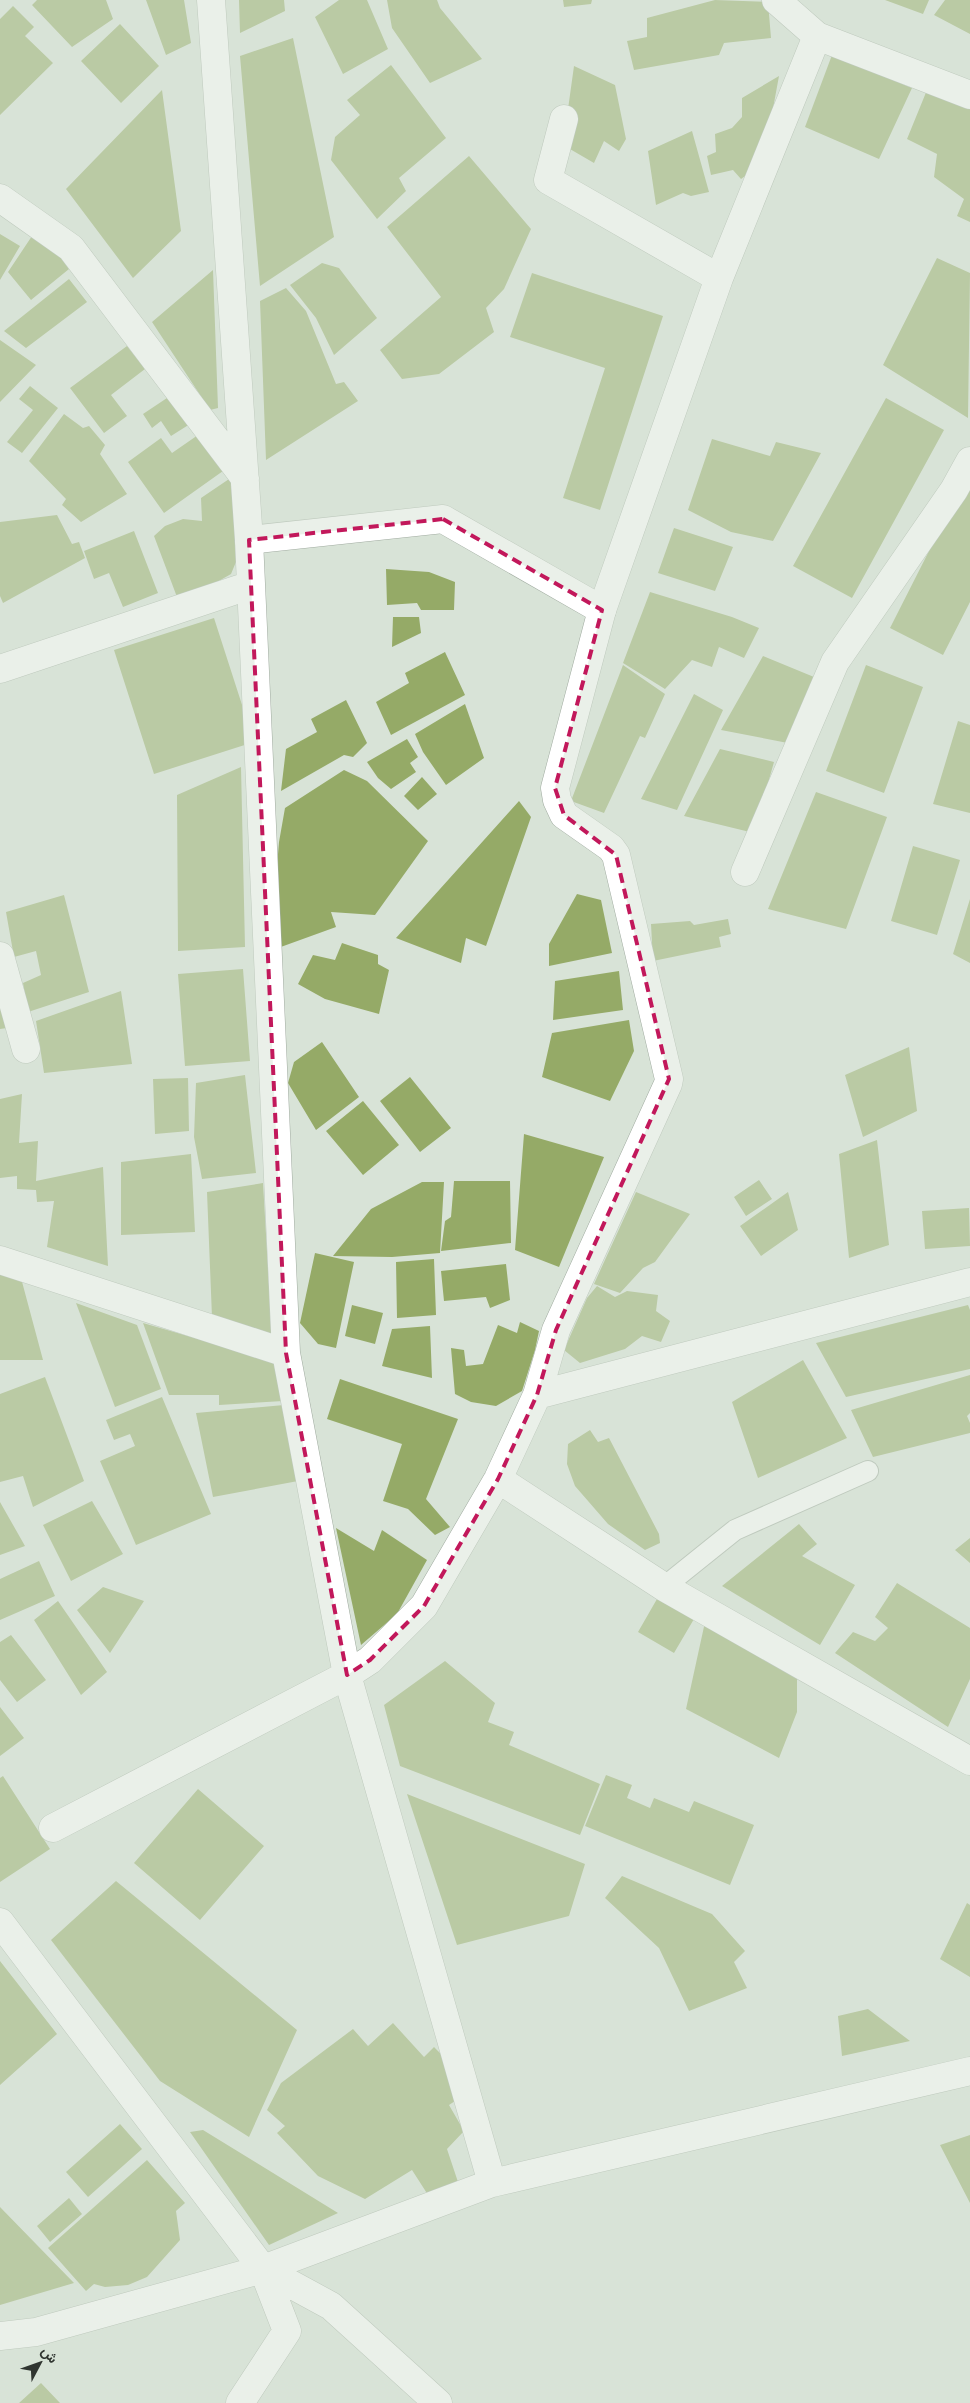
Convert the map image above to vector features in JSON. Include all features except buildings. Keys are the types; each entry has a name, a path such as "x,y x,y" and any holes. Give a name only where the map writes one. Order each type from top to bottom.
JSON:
{"street":[{"path":"211,0 246,478 286,1353 347,1675 492,2183"},
{"path":"776,0 817,36 970,95"},
{"path":"53,1828 347,1675 370,1660 424,1606 498,1480 537,1395 556,1330 669,1079 616,855 611,848 564,815 557,800 555,788 602,610 719,278 817,36"},
{"path":"564,119 548,180 719,278"},
{"path":"0,198 71,248 246,478"},
{"path":"745,872 835,662 954,490 970,461"},
{"path":"249,540 442,519 602,610"},
{"path":"0,669 251,585"},
{"path":"0,956 26,1049"},
{"path":"0,1260 286,1353"},
{"path":"537,1395 970,1282"},
{"path":"498,1480 664,1587 970,1761"},
{"path":"0,1922 263,2269 287,2331 240,2403"},
{"path":"0,2336 36,2332 263,2269 492,2183 970,2071"},
{"path":"263,2269 331,2306 438,2403"}],"lane":[{"path":"664,1587 735,1530 868,1471"}],"highlighted area":[{"path":"443,519 602,610 555,788 564,815 616,855 669,1079 556,1330 537,1395 498,1479 424,1606 370,1660 347,1675 286,1353 249,540"}]}
